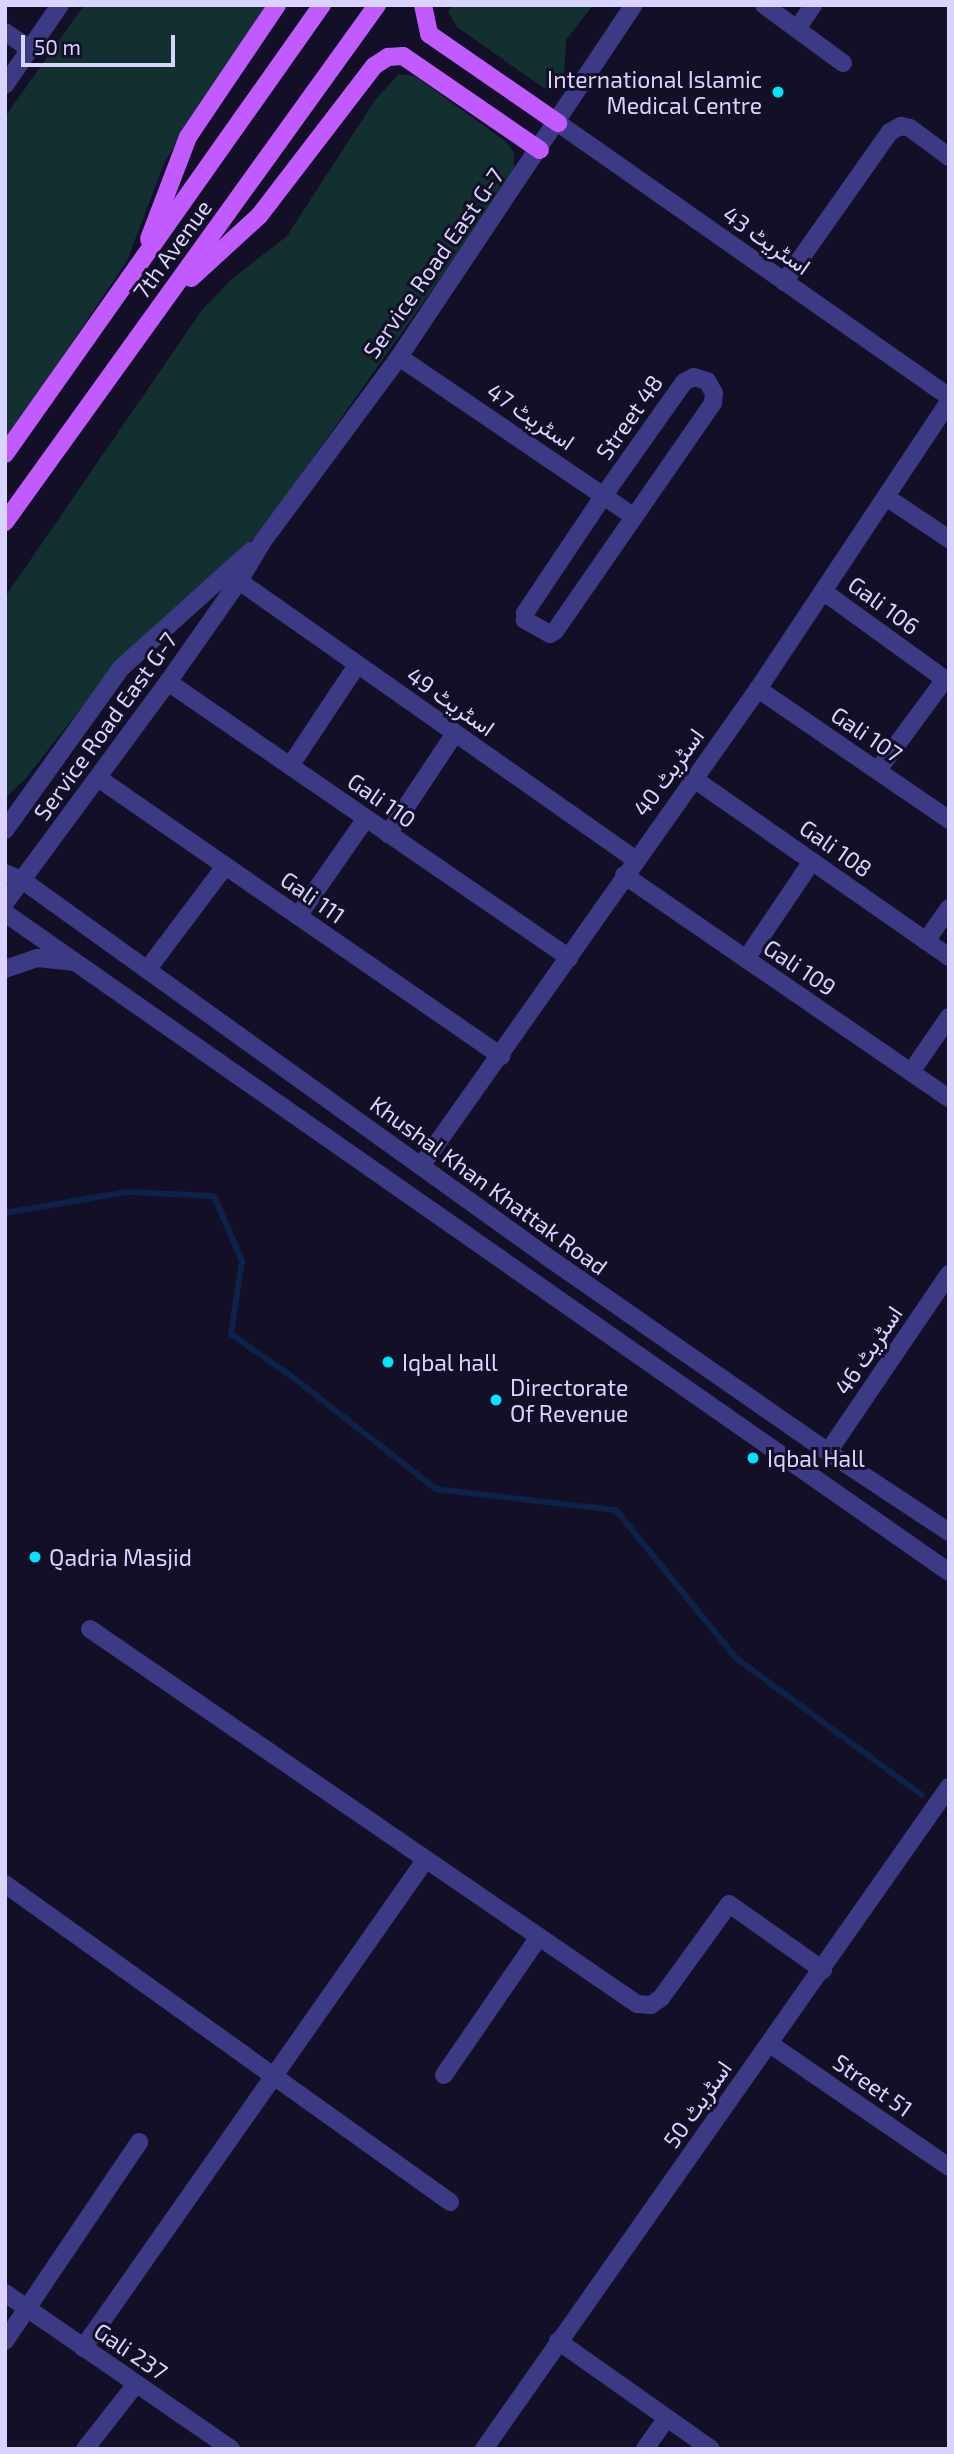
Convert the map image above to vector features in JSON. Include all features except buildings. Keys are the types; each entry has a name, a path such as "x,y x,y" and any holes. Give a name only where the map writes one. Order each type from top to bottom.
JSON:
{"main road":[{"path":"139,265 188,137 277,5"},
{"name":"7th Avenue","path":"5,454 322,5"},
{"name":"7th Avenue","path":"5,522 377,5"},
{"path":"423,5 429,34 558,123"},
{"path":"164,303 259,216 374,66 388,57 403,56 540,150"}],"street":[{"path":"5,85 60,5"},
{"name":"Service Road East G-7","path":"5,903 168,682 239,581 263,541 399,358 558,123 634,5"},
{"path":"764,5 843,63"},
{"path":"797,29 813,5"},
{"path":"5,32 30,49"},
{"name":"اسٹریٹ 43","path":"558,123 949,397"},
{"path":"785,282 890,132 901,126 910,128 949,157"},
{"name":"اسٹریٹ 47","path":"399,358 634,517"},
{"name":"Street 48","path":"694,377 707,381 714,393 713,403 634,517 555,631 550,634 523,617 604,495 684,382 694,377"},
{"name":"اسٹریٹ 40","path":"421,1166 501,1056 624,875 758,689 949,402"},
{"path":"886,497 949,540"},
{"name":"Service Road East G-7","path":"5,830 121,668 184,608 263,541"},
{"name":"اسٹریٹ 49","path":"239,581 636,860"},
{"name":"Gali 106","path":"824,592 947,680"},
{"path":"290,766 357,665"},
{"path":"878,770 947,680"},
{"name":"Gali 110","path":"168,682 569,958"},
{"name":"Gali 107","path":"758,689 949,820"},
{"path":"388,834 455,733"},
{"name":"Gali 111","path":"98,778 501,1056"},
{"name":"Gali 108","path":"694,779 949,957"},
{"path":"5,814 34,792"},
{"path":"298,916 366,818"},
{"path":"746,959 812,861"},
{"path":"147,970 226,866"},
{"name":"Khushal Khan Khattak Road","path":"5,873 22,880 545,1256 828,1452 949,1532"},
{"name":"Gali 109","path":"624,875 949,1098"},
{"path":"926,941 949,908"},
{"path":"5,913 949,1572"},
{"path":"5,969 37,958 76,963"},
{"path":"911,1072 949,1017"},
{"path":"530,1280 545,1256"},
{"name":"اسٹریٹ 46","path":"828,1452 949,1275"},
{"path":"90,1629 637,2004 651,2005 661,1998 729,1904 823,1970"},
{"name":"اسٹریٹ 50","path":"484,2449 949,1787"},
{"path":"83,2348 426,1859"},
{"path":"5,1884 450,2202"},
{"path":"444,2075 539,1937"},
{"name":"Street 51","path":"770,2044 949,2167"},
{"path":"5,2341 139,2142"},
{"name":"Gali 237","path":"5,2293 231,2449"},
{"path":"558,2341 711,2449"},
{"path":"85,2449 136,2384"},
{"path":"645,2449 667,2418"}],"green space":[{"path":"84,5 268,5 165,161 127,261 5,442 5,117"},
{"path":"453,5 593,5 566,40 564,79 545,89 457,27 448,12"},
{"path":"399,74 415,76 505,141 514,152 514,169 507,184 259,534 190,595 108,674 26,778 5,798 5,597 202,310 232,279 287,236 375,100"}],"waterway":[{"path":"5,1213 127,1192 214,1196 242,1261 231,1334 291,1376 436,1489 616,1510 736,1658 922,1795"}],"place":[{"name":"International Islamic Medical Centre","path":"778,92"},
{"name":"Iqbal hall","path":"388,1362"},
{"name":"Directorate Of Revenue","path":"496,1400"},
{"name":"Iqbal Hall","path":"753,1458"},
{"name":"Qadria Masjid","path":"35,1557"}]}
